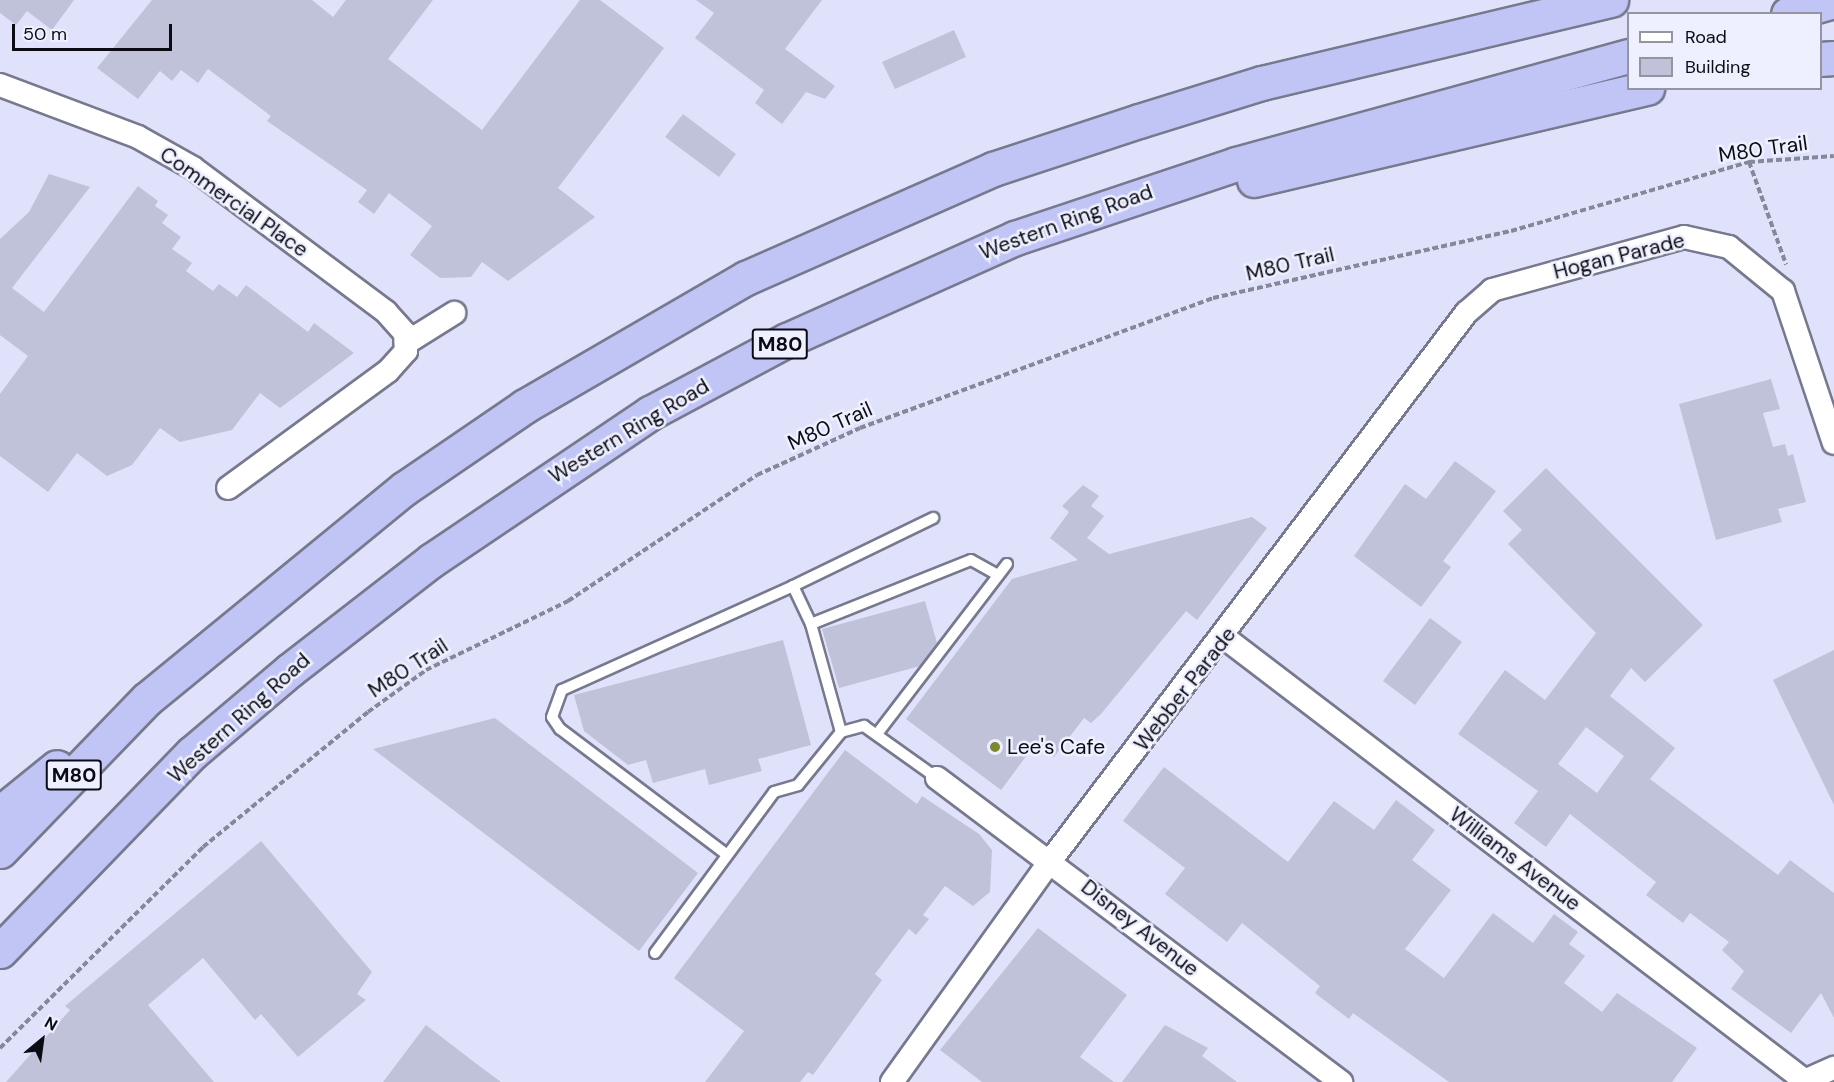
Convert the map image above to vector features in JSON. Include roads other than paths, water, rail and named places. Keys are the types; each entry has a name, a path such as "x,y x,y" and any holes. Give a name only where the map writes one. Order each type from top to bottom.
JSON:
{"highway":[{"path":"1262,84 1539,0"},
{"name":"M80","path":"0,851 147,699 405,488 525,406 746,278 993,169 1262,84 1611,0"},
{"path":"1795,12 1834,1"},
{"name":"Western Ring Road","path":"0,951 71,885 192,753 290,670 544,482 650,413 787,340 1015,238 1236,164 1627,58"},
{"path":"1015,238 1639,90"},
{"path":"0,813 147,699"},
{"path":"0,970 71,885"}],"street":[{"name":"Commercial Place","path":"0,86 138,137 193,168 386,312 406,343"},
{"name":"Hogan Parade","path":"1481,297 1513,282 1684,237 1714,240 1755,263 1784,291 1795,313 1834,443"},
{"name":"Webber Parade","path":"892,1082 1052,860 1225,638 1481,297"},
{"path":"228,488 388,372 406,343 454,313"},
{"name":"Williams Avenue","path":"1225,638 1804,1081"},
{"name":"Disney Avenue","path":"937,778 1052,860 1341,1082"},
{"path":"1804,1081 1834,1068"}],"lane":[{"path":"726,854 560,729 552,717 554,704 562,690 793,586 933,518"},
{"path":"811,624 971,560 998,575"},
{"path":"878,734 1007,564"},
{"path":"793,586 811,624 841,732"},
{"path":"655,953 714,878 726,854 774,792 798,785 841,732 854,724 878,734 937,778"}],"place":[{"name":"Lee's Cafe","path":"995,747"}]}
